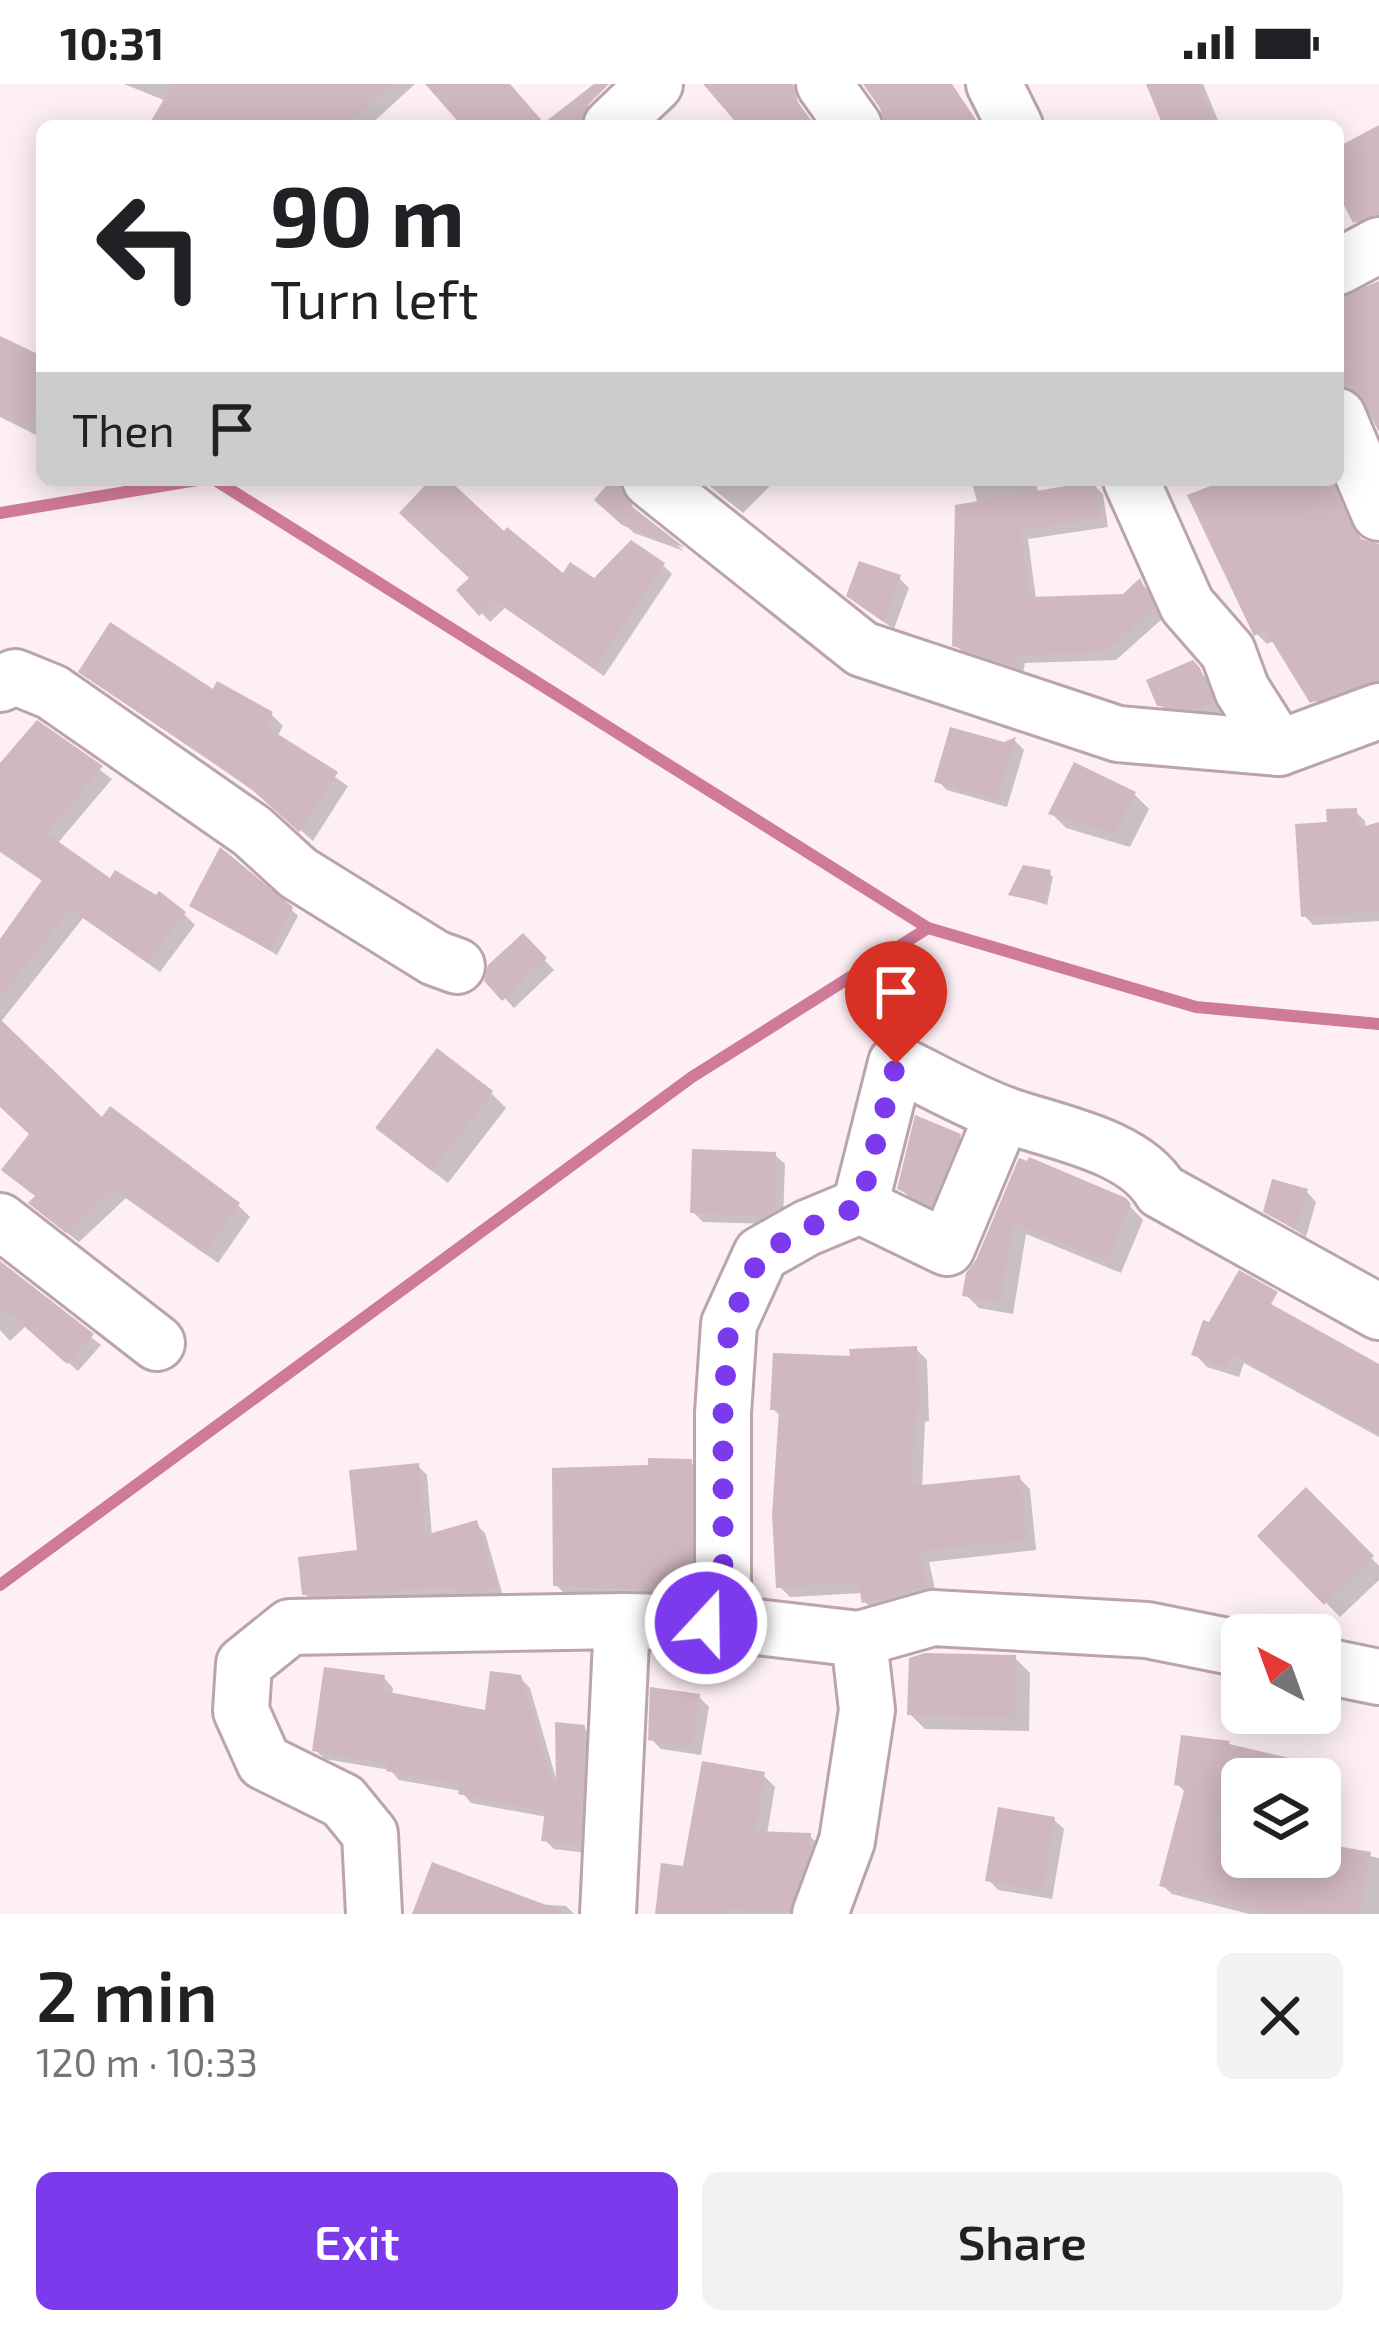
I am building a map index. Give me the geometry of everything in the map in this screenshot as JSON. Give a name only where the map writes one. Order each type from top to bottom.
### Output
[{"type":"street","points":[[616,120],[655,84]]},
{"type":"street","points":[[824,84],[850,120]]},
{"type":"street","points":[[994,84],[1012,120]]},
{"type":"street","points":[[1344,264],[1379,244]]},
{"type":"street","points":[[1344,430],[1379,514]]},
{"type":"street","points":[[657,486],[862,650],[1118,734],[1279,748],[1379,711]]},
{"type":"street","points":[[1139,486],[1187,605],[1228,652],[1242,690],[1279,748]]},
{"type":"street","points":[[0,684],[15,677],[52,692],[252,831],[298,873],[435,958],[457,966]]},
{"type":"street","points":[[860,1206],[896,1064],[1003,1114],[1072,1135],[1148,1170],[1161,1191],[1379,1312]]},
{"type":"street","points":[[723,1623],[723,1413],[729,1324],[761,1254],[860,1206],[947,1248],[1003,1114]]},
{"type":"street","points":[[0,1221],[157,1343]]},
{"type":"street","points":[[374,1914],[370,1834],[343,1801],[264,1762],[241,1711],[244,1664],[290,1628],[622,1621],[723,1623],[859,1639],[933,1618],[1148,1630],[1221,1645]]},
{"type":"street","points":[[608,1914],[622,1621]]},
{"type":"street","points":[[820,1914],[847,1841],[867,1710],[859,1639]]},
{"type":"street","points":[[1341,1669],[1379,1677]]},
{"type":"building","points":[[173,84],[392,84],[353,120],[152,120]]},
{"type":"building","points":[[425,84],[510,84],[541,120],[457,120]]},
{"type":"building","points":[[594,84],[609,84],[589,104],[582,120],[548,120]]},
{"type":"building","points":[[703,84],[793,84],[811,120],[734,120]]},
{"type":"building","points":[[863,84],[952,84],[976,120],[883,120]]},
{"type":"building","points":[[1146,84],[1199,84],[1212,115],[1200,120],[1161,120]]},
{"type":"building","points":[[1379,125],[1379,214],[1353,223],[1344,206],[1344,144]]},
{"type":"building","points":[[1379,281],[1379,432],[1358,392],[1344,384],[1344,296]]},
{"type":"building","points":[[0,336],[36,353],[36,407],[26,427],[0,415]]},
{"type":"building","points":[[424,486],[455,486],[504,531],[507,527],[563,573],[570,562],[594,578],[631,540],[665,563],[594,669],[495,601],[479,616],[456,590],[469,578],[399,513]]},
{"type":"building","points":[[606,486],[620,486],[630,505],[685,548],[622,525],[594,500]]},
{"type":"building","points":[[1066,486],[1096,486],[1100,518],[1020,530],[1029,597],[1123,594],[1140,578],[1154,609],[1106,652],[1017,655],[1016,665],[1011,665],[952,646],[955,505]]},
{"type":"building","points":[[1210,486],[1334,486],[1361,539],[1379,544],[1379,680],[1310,703],[1265,630],[1254,636],[1187,495]]},
{"type":"building","points":[[859,561],[901,575],[884,622],[846,596]]},
{"type":"building","points":[[110,622],[213,689],[217,681],[273,712],[265,726],[338,772],[299,832],[249,787],[78,672]]},
{"type":"building","points":[[1193,660],[1213,702],[1196,709],[1157,706],[1146,680]]},
{"type":"building","points":[[37,720],[103,766],[46,833],[110,878],[115,870],[156,895],[159,891],[186,912],[147,962],[70,909],[0,997],[0,939],[42,880],[0,851],[0,763]]},
{"type":"building","points":[[950,727],[1004,742],[1016,737],[997,800],[934,782]]},
{"type":"building","points":[[1074,762],[1136,792],[1115,833],[1048,814]]},
{"type":"building","points":[[1357,808],[1358,828],[1379,822],[1379,912],[1301,917],[1295,824],[1327,822],[1326,809]]},
{"type":"building","points":[[220,847],[293,907],[269,950],[189,906]]},
{"type":"building","points":[[1023,865],[1051,870],[1044,903],[1008,895]]},
{"type":"building","points":[[523,933],[547,958],[502,1001],[484,981],[488,965]]},
{"type":"building","points":[[0,1019],[102,1117],[110,1106],[240,1203],[205,1254],[113,1189],[66,1233],[28,1203],[35,1196],[1,1170],[29,1134],[0,1107]]},
{"type":"building","points":[[437,1048],[493,1091],[432,1171],[375,1128]]},
{"type":"building","points":[[915,1115],[961,1134],[931,1205],[897,1189]]},
{"type":"building","points":[[692,1149],[776,1152],[774,1210],[766,1215],[690,1213]]},
{"type":"building","points":[[1029,1157],[1131,1204],[1107,1261],[1014,1223],[1000,1302],[962,1296],[966,1273],[976,1260],[1019,1158],[1027,1161]]},
{"type":"building","points":[[1272,1179],[1308,1189],[1296,1230],[1263,1212]]},
{"type":"building","points":[[0,1261],[94,1334],[67,1364],[0,1305]]},
{"type":"building","points":[[1239,1270],[1278,1292],[1271,1304],[1379,1364],[1379,1434],[1231,1353],[1227,1367],[1191,1355],[1203,1320],[1209,1322]]},
{"type":"building","points":[[917,1346],[919,1411],[915,1412],[912,1486],[1020,1475],[1027,1540],[920,1551],[927,1587],[862,1603],[858,1582],[776,1588],[772,1515],[779,1410],[770,1410],[773,1353],[850,1356],[849,1349]]},
{"type":"building","points":[[648,1458],[692,1459],[692,1591],[553,1586],[552,1468],[648,1465]]},
{"type":"building","points":[[419,1463],[425,1535],[477,1520],[496,1587],[479,1592],[456,1592],[455,1587],[302,1595],[298,1557],[357,1550],[349,1470]]},
{"type":"building","points":[[1306,1487],[1374,1556],[1324,1605],[1257,1536]]},
{"type":"building","points":[[925,1653],[1016,1655],[1015,1718],[907,1715],[909,1658]]},
{"type":"building","points":[[324,1667],[385,1675],[383,1691],[485,1710],[490,1671],[521,1675],[552,1782],[556,1782],[555,1722],[585,1725],[580,1845],[541,1841],[545,1811],[458,1794],[460,1784],[386,1771],[388,1763],[312,1751]]},
{"type":"building","points":[[650,1687],[700,1694],[692,1747],[648,1740]]},
{"type":"building","points":[[1181,1735],[1230,1741],[1289,1758],[1221,1758],[1221,1878],[1341,1878],[1341,1847],[1371,1852],[1359,1914],[1271,1914],[1159,1886],[1185,1787],[1174,1785]]},
{"type":"building","points":[[702,1761],[765,1772],[755,1831],[811,1833],[789,1912],[727,1909],[726,1914],[655,1914],[661,1863],[683,1866]]},
{"type":"building","points":[[998,1807],[1055,1817],[1043,1891],[985,1881]]},
{"type":"building","points":[[432,1862],[562,1911],[561,1914],[412,1914]]},
{"type":"waterway","points":[[0,513],[161,486]]},
{"type":"waterway","points":[[225,486],[928,928],[1196,1007],[1379,1024]]},
{"type":"waterway","points":[[0,1585],[692,1077],[928,928]]},
{"type":"route","points":[[706,1623],[723,1623],[723,1413],[729,1324],[761,1254],[860,1206],[896,1064]]}]
